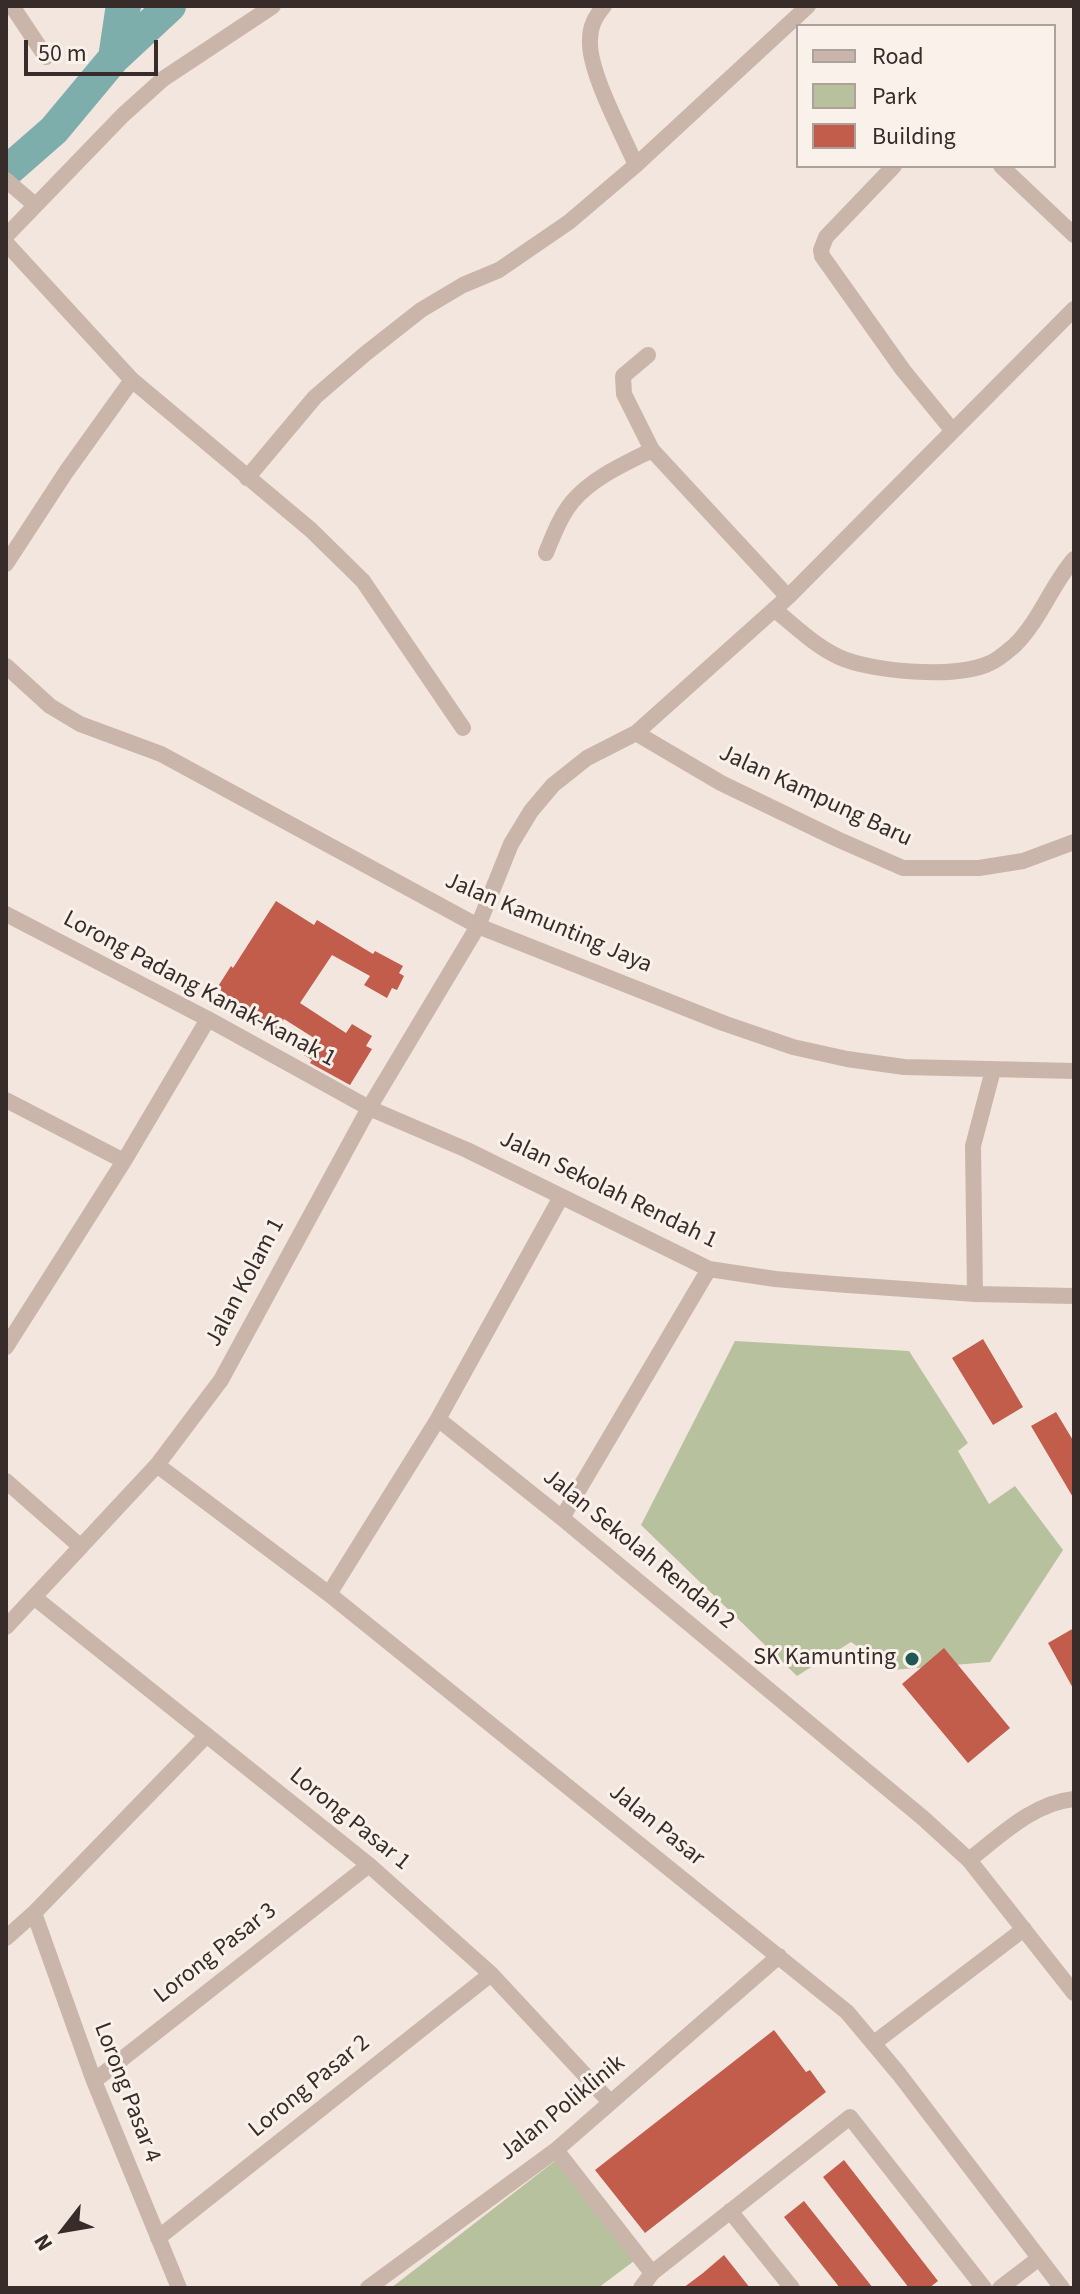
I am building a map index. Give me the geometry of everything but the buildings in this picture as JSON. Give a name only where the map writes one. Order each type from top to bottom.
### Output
[{"type":"street","points":[[12,6],[46,57]]},
{"type":"street","points":[[6,236],[123,115],[163,79],[273,6]]},
{"type":"street","points":[[604,6],[593,18],[589,43],[596,73],[636,165]]},
{"type":"street","points":[[247,478],[315,397],[365,354],[421,310],[463,285],[499,270],[569,222],[636,165],[808,6]]},
{"type":"street","points":[[892,168],[822,243],[822,256],[903,370],[952,430]]},
{"type":"street","points":[[1003,168],[1074,235]]},
{"type":"street","points":[[6,180],[35,205]]},
{"type":"street","points":[[6,243],[132,380],[311,530],[363,581],[463,728]]},
{"type":"street","name":"Jalan Kolam 1","points":[[6,1627],[157,1465],[221,1380],[369,1108],[478,926],[511,844],[531,811],[553,785],[587,758],[636,733],[775,610],[1074,309]]},
{"type":"street","points":[[648,355],[623,376],[624,394],[652,450],[788,597]]},
{"type":"street","points":[[6,564],[66,472],[132,380]]},
{"type":"street","points":[[546,553],[560,520],[573,501],[604,475],[652,450]]},
{"type":"street","points":[[775,610],[825,650],[841,658],[891,668],[969,670],[991,663],[1014,646],[1034,623],[1074,559]]},
{"type":"street","name":"Jalan Kamunting Jaya","points":[[6,666],[50,706],[80,724],[161,754],[478,926],[723,1023],[793,1047],[904,1067],[1074,1071]]},
{"type":"street","name":"Jalan Kampung Baru","points":[[636,733],[721,783],[903,868],[979,868],[1023,861],[1074,842]]},
{"type":"street","name":"Lorong Padang Kanak-Kanak 1","points":[[6,914],[208,1019],[369,1108]]},
{"type":"street","points":[[6,1347],[124,1161],[208,1019]]},
{"type":"street","points":[[975,1294],[973,1146],[993,1070]]},
{"type":"street","points":[[6,1100],[124,1161]]},
{"type":"street","name":"Jalan Sekolah Rendah 1","points":[[369,1108],[467,1150],[709,1269],[775,1279],[975,1294],[1074,1296]]},
{"type":"street","points":[[329,1594],[438,1419],[561,1197]]},
{"type":"street","points":[[562,1518],[709,1269]]},
{"type":"street","name":"Jalan Sekolah Rendah 2","points":[[438,1419],[923,1818],[969,1860],[1074,1993]]},
{"type":"street","name":"Jalan Pasar","points":[[157,1465],[329,1594],[847,2012],[1062,2288]]},
{"type":"street","points":[[6,1481],[81,1547]]},
{"type":"street","name":"Lorong Pasar 1","points":[[35,1598],[369,1865],[491,1974],[610,2102]]},
{"type":"street","points":[[6,1938],[206,1736]]},
{"type":"street","points":[[969,1860],[1032,1812],[1051,1803],[1074,1799]]},
{"type":"street","name":"Lorong Pasar 3","points":[[94,2081],[369,1865]]},
{"type":"street","name":"Lorong Pasar 4","points":[[34,1913],[94,2081],[179,2288]]},
{"type":"street","points":[[874,2043],[1024,1929]]},
{"type":"street","name":"Jalan Poliklinik","points":[[368,2288],[556,2150],[779,1956]]},
{"type":"street","name":"Lorong Pasar 2","points":[[158,2238],[491,1974]]},
{"type":"street","points":[[641,2288],[652,2273],[850,2117],[984,2288]]},
{"type":"street","points":[[556,2150],[652,2273]]},
{"type":"street","points":[[730,2211],[792,2288]]},
{"type":"street","points":[[1000,2288],[1038,2259]]},
{"type":"green space","points":[[735,1341],[909,1351],[968,1443],[958,1451],[989,1504],[1015,1486],[1063,1550],[990,1662],[892,1670],[851,1642],[797,1676],[641,1525]]},
{"type":"green space","points":[[555,2161],[634,2261],[598,2288],[391,2288]]},
{"type":"waterway","points":[[114,58],[121,11],[125,6]]},
{"type":"waterway","points":[[6,172],[54,130],[114,58],[170,6]]},
{"type":"place","name":"SK Kamunting","points":[[912,1659]]}]
